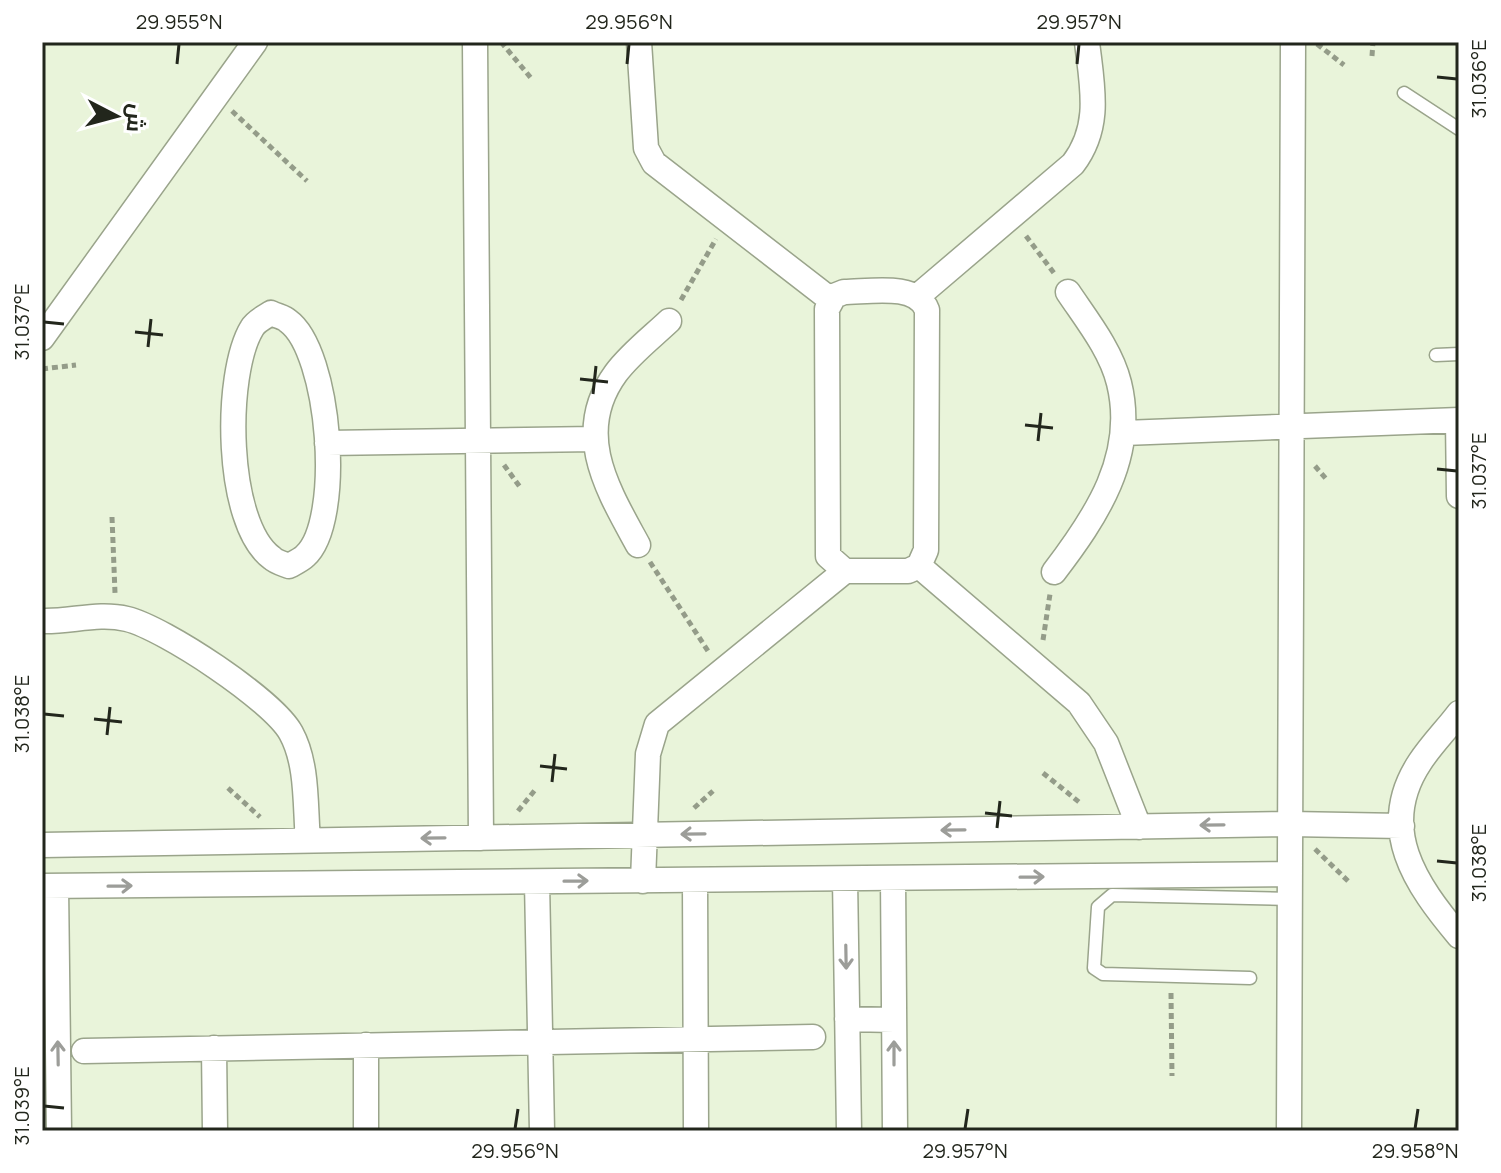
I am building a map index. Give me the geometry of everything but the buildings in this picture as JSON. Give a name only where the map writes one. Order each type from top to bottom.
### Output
[{"type":"street","points":[[42,338],[255,42]]},
{"type":"street","points":[[475,42],[481,838]]},
{"type":"street","points":[[639,42],[646,148],[661,169],[831,300]]},
{"type":"street","points":[[918,296],[1073,164],[1086,147],[1093,128],[1094,107],[1087,42]]},
{"type":"street","points":[[1289,1131],[1293,42]]},
{"type":"street","points":[[844,292],[910,292],[918,296],[927,310],[926,550],[919,566],[908,571],[845,571],[831,563],[826,549],[827,309],[831,300],[844,292]]},
{"type":"street","points":[[1054,572],[1084,532],[1112,483],[1124,433],[1119,382],[1097,335],[1068,292]]},
{"type":"street","points":[[271,313],[290,321],[307,348],[321,388],[327,443],[327,485],[320,526],[307,555],[289,566],[270,558],[253,532],[240,491],[232,443],[233,395],[240,353],[254,324],[271,313]]},
{"type":"street","points":[[638,545],[600,474],[595,439],[600,405],[616,373],[669,321]]},
{"type":"street","points":[[1124,433],[1458,420],[1459,496]]},
{"type":"street","points":[[327,443],[595,439]]},
{"type":"street","points":[[919,566],[1079,703],[1094,722],[1139,827]]},
{"type":"street","points":[[643,881],[648,754],[657,724],[720,669],[845,571]]},
{"type":"street","points":[[42,621],[89,616],[116,618],[161,631],[274,710],[291,732],[301,758],[308,841]]},
{"type":"street","points":[[1459,713],[1419,763],[1406,793],[1402,826],[1406,857],[1418,885],[1459,936]]},
{"type":"street","points":[[42,845],[1290,824],[1402,826]]},
{"type":"street","points":[[168,885],[170,843]]},
{"type":"street","points":[[59,1131],[49,886],[1290,874]]},
{"type":"street","points":[[893,878],[895,1131]]},
{"type":"street","points":[[845,879],[849,1131]]},
{"type":"street","points":[[695,880],[696,1131]]},
{"type":"street","points":[[537,882],[542,1131]]},
{"type":"street","points":[[847,1019],[894,1020]]},
{"type":"street","points":[[84,1051],[813,1037]]},
{"type":"street","points":[[366,1045],[366,1131]]},
{"type":"street","points":[[214,1048],[215,1131]]},
{"type":"lane","points":[[1404,93],[1459,129]]},
{"type":"lane","points":[[1436,355],[1459,354]]},
{"type":"lane","points":[[1250,978],[1112,977],[1094,968],[1096,913],[1106,898],[1112,895],[1290,899]]},
{"type":"path","points":[[501,42],[531,78]]},
{"type":"path","points":[[1315,42],[1344,65]]},
{"type":"path","points":[[1372,56],[1373,42]]},
{"type":"path","points":[[216,96],[307,181]]},
{"type":"path","points":[[1011,216],[1068,292]]},
{"type":"path","points":[[669,321],[726,221]]},
{"type":"path","points":[[42,369],[76,365]]},
{"type":"path","points":[[112,517],[116,618]]},
{"type":"path","points":[[638,545],[720,669]]},
{"type":"path","points":[[1039,668],[1054,572]]},
{"type":"path","points":[[1290,824],[1349,882]]},
{"type":"path","points":[[1170,977],[1172,1076]]}]
